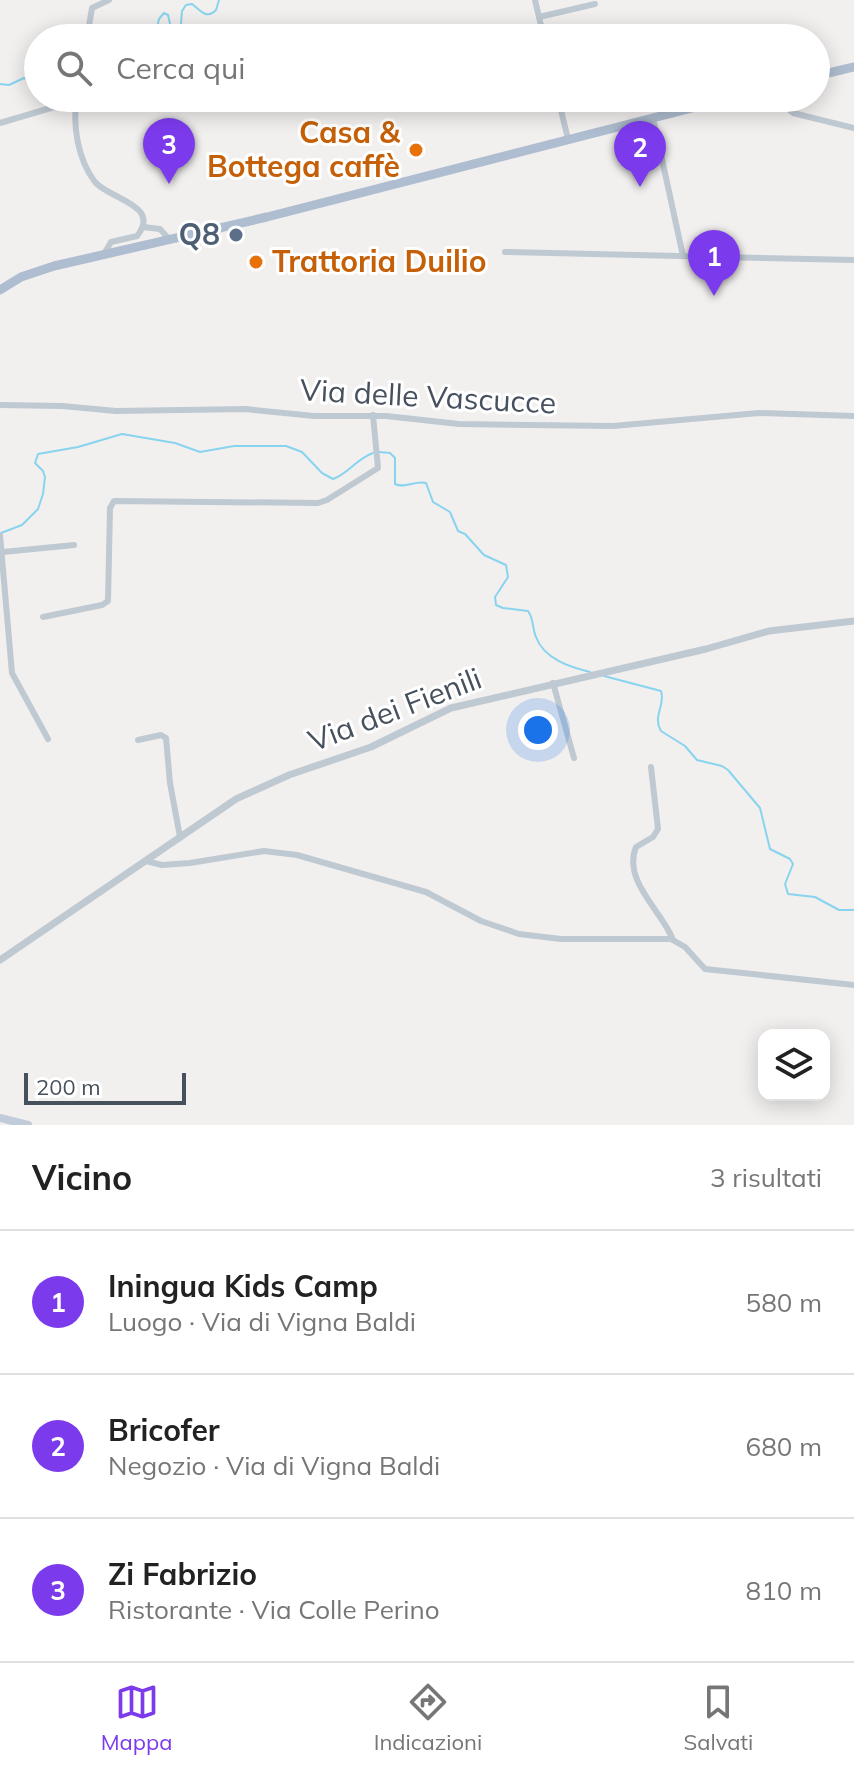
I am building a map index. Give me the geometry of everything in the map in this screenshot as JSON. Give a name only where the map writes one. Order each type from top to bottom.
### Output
[{"type":"main road","points":[[830,73],[854,67]]},
{"type":"main road","points":[[0,290],[39,270],[267,217],[676,112]]},
{"type":"main road","points":[[0,1118],[28,1125]]},
{"type":"street","points":[[87,0],[92,8],[89,24]]},
{"type":"street","points":[[92,8],[109,0]]},
{"type":"street","points":[[535,0],[541,24]]},
{"type":"street","points":[[539,17],[595,4]]},
{"type":"street","points":[[0,123],[37,112]]},
{"type":"street","points":[[76,112],[78,140],[91,177],[106,192],[136,206],[142,216],[143,227],[134,238],[111,242],[104,254]]},
{"type":"street","points":[[561,112],[568,139]]},
{"type":"street","points":[[792,112],[854,128]]},
{"type":"street","points":[[653,118],[683,256]]},
{"type":"street","points":[[143,227],[160,229],[169,239]]},
{"type":"street","points":[[505,252],[854,260]]},
{"type":"street","name":"Via delle Vascucce","points":[[0,405],[120,411],[245,409],[314,416],[373,415],[459,424],[613,426],[759,413],[854,416]]},
{"type":"street","points":[[43,617],[108,602],[110,507],[114,501],[316,503],[327,500],[379,467],[373,415]]},
{"type":"street","points":[[0,536],[12,673],[48,739]]},
{"type":"street","points":[[3,552],[74,545]]},
{"type":"street","name":"Via dei Fienili","points":[[0,960],[246,794],[289,775],[371,747],[451,708],[706,649],[765,632],[854,621]]},
{"type":"street","points":[[553,683],[574,758]]},
{"type":"street","points":[[138,740],[161,735],[166,738],[180,837]]},
{"type":"street","points":[[651,767],[658,829],[653,837],[636,847],[633,861],[644,895],[673,940]]},
{"type":"street","points":[[146,861],[167,865],[261,852],[286,853],[423,891],[481,921],[523,934],[561,939],[673,940],[688,949],[705,969],[854,985]]},
{"type":"waterway","points":[[181,24],[186,5],[192,4],[209,14],[216,10],[219,0]]},
{"type":"waterway","points":[[158,24],[164,13],[168,15],[170,24]]},
{"type":"waterway","points":[[0,84],[9,85],[24,78]]},
{"type":"waterway","points":[[1,533],[22,525],[38,509],[45,477],[35,463],[38,454],[78,447],[122,434],[175,443],[200,452],[234,446],[286,446],[302,452],[322,473],[333,479],[373,453]]},
{"type":"waterway","points":[[379,452],[390,453],[395,458],[395,484],[426,483],[433,502],[450,512],[458,531],[465,534],[484,555],[506,565],[508,577],[495,597],[496,605],[528,611],[536,637],[545,651],[566,665],[590,672]]},
{"type":"waterway","points":[[604,676],[661,691],[658,720],[661,731],[685,746],[697,760],[728,770],[760,808],[770,849],[790,859],[793,864],[785,884],[788,894],[815,897],[839,910],[854,910]]},
{"type":"place","name":"Casa & Bottega caffè","points":[[416,150]]},
{"type":"place","name":"Zi Fabrizio","points":[[169,184]]},
{"type":"place","name":"Bricofer","points":[[640,187]]},
{"type":"place","name":"Q8","points":[[236,235]]},
{"type":"place","name":"Trattoria Duilio","points":[[256,262]]},
{"type":"place","name":"Iningua Kids Camp","points":[[714,296]]}]
